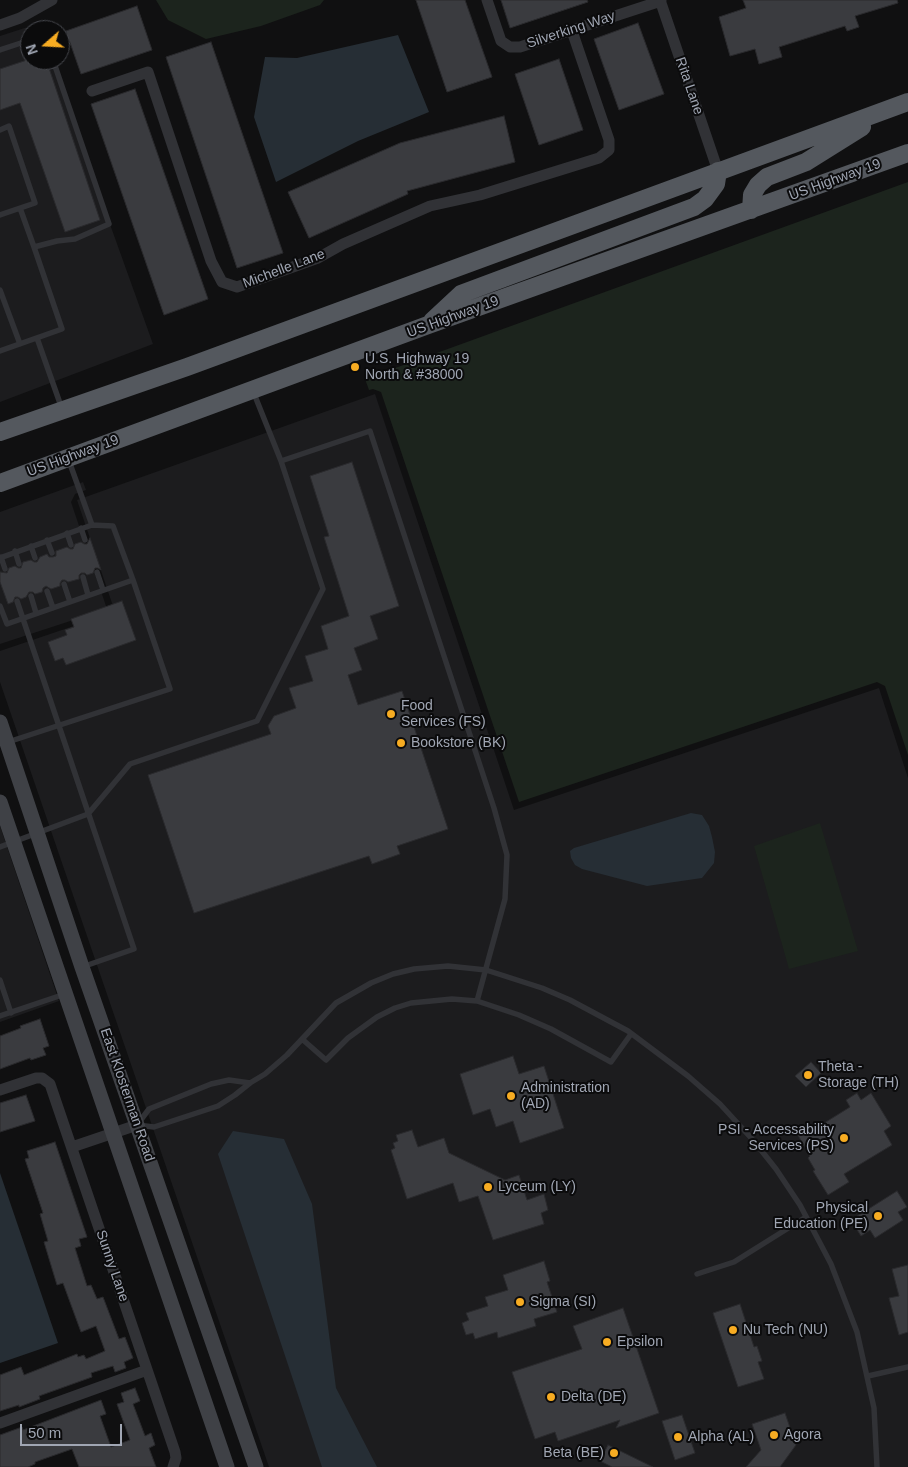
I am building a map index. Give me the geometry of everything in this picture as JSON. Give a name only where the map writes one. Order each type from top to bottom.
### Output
[{"type":"highway","points":[[0,432],[196,363],[908,102]]},
{"type":"highway","points":[[751,210],[752,195],[758,185],[767,178],[806,162],[890,109]]},
{"type":"highway","name":"US Highway 19","points":[[0,483],[428,325],[908,153]]},
{"type":"highway","points":[[428,325],[461,294],[694,207],[706,199],[716,184],[718,171]]},
{"type":"main road","name":"East Klosterman Road","points":[[0,722],[82,967],[256,1467]]},
{"type":"main road","name":"East Klosterman Road","points":[[0,802],[7,844],[65,994],[227,1467]]},
{"type":"street","points":[[0,25],[20,18],[52,0]]},
{"type":"street","name":"Silverking Way","points":[[487,0],[501,41],[510,47],[520,47],[661,1]]},
{"type":"street","name":"Rita Lane","points":[[661,1],[718,171]]},
{"type":"street","name":"Michelle Lane","points":[[92,91],[148,72],[211,261],[222,282],[236,287],[318,258],[343,244],[430,206],[480,195],[599,158],[608,150],[609,140],[572,31]]},
{"type":"street","name":"Sunny Lane","points":[[0,1090],[32,1078],[42,1078],[50,1084],[175,1452],[176,1458],[173,1467]]},
{"type":"street","points":[[72,1147],[137,1125]]},
{"type":"street","points":[[0,1423],[147,1370]]},
{"type":"lane","points":[[0,50],[20,43]]},
{"type":"lane","points":[[34,247],[75,239],[110,224],[56,70]]},
{"type":"lane","points":[[0,130],[9,126],[35,203],[0,214]]},
{"type":"lane","points":[[0,351],[62,329],[20,208]]},
{"type":"lane","points":[[0,290],[20,344]]},
{"type":"lane","points":[[38,338],[63,409]]},
{"type":"lane","points":[[7,844],[88,814],[130,764],[257,721],[323,589],[281,461],[253,391]]},
{"type":"lane","points":[[281,461],[370,430],[494,808],[507,855],[505,899],[477,1001]]},
{"type":"lane","points":[[68,458],[92,525]]},
{"type":"lane","points":[[5,569],[0,557],[15,551],[92,525],[113,526],[170,689],[7,743]]},
{"type":"lane","points":[[81,528],[86,540]]},
{"type":"lane","points":[[67,533],[71,546]]},
{"type":"lane","points":[[47,540],[52,553]]},
{"type":"lane","points":[[31,546],[35,558]]},
{"type":"lane","points":[[15,551],[19,564]]},
{"type":"lane","points":[[97,572],[103,590]]},
{"type":"lane","points":[[82,577],[88,595]]},
{"type":"lane","points":[[0,606],[6,624],[133,580]]},
{"type":"lane","points":[[64,584],[70,602]]},
{"type":"lane","points":[[47,590],[53,608]]},
{"type":"lane","points":[[31,596],[36,614]]},
{"type":"lane","points":[[17,601],[134,949],[82,967]]},
{"type":"lane","points":[[250,1083],[229,1080],[211,1084],[148,1109],[137,1125],[154,1127],[218,1106],[265,1074],[336,1003],[371,982],[393,974],[432,966],[468,967],[486,970],[534,986],[570,1000],[631,1034],[688,1076],[720,1104],[753,1140],[776,1169],[806,1217],[831,1264],[857,1332],[868,1376],[875,1417],[877,1467]]},
{"type":"lane","points":[[0,980],[11,1013]]},
{"type":"lane","points":[[0,1016],[65,994]]},
{"type":"lane","points":[[302,1039],[326,1060],[362,1027],[395,1008],[411,1003],[452,998],[477,1001],[519,1015],[552,1029],[612,1062],[631,1034]]},
{"type":"lane","points":[[697,1274],[734,1262],[806,1217]]},
{"type":"lane","points":[[868,1376],[908,1367]]},
{"type":"shaded area","points":[[156,0],[324,0],[320,5],[261,26],[206,39],[168,20]]},
{"type":"shaded area","points":[[20,30],[20,70],[55,70],[153,344],[0,402],[0,36]]},
{"type":"shaded area","points":[[398,35],[429,112],[358,141],[276,182],[254,117],[265,57],[297,58]]},
{"type":"shaded area","points":[[908,182],[908,755],[885,686],[877,682],[519,802],[381,392],[373,389],[369,390],[365,379]]},
{"type":"shaded area","points":[[375,394],[514,810],[879,688],[908,778],[908,1467],[269,1467],[0,682],[0,651],[115,612],[77,500]]},
{"type":"shaded area","points":[[83,482],[86,490],[75,494],[71,502],[107,609],[0,644],[0,512]]},
{"type":"shaded area","points":[[691,813],[702,815],[709,826],[715,852],[714,863],[702,878],[647,886],[582,869],[575,865],[571,858],[570,851],[574,848]]},
{"type":"shaded area","points":[[820,823],[858,951],[789,969],[754,846]]},
{"type":"shaded area","points":[[0,826],[59,1001],[0,1022]]},
{"type":"shaded area","points":[[233,1131],[284,1139],[312,1204],[336,1388],[377,1467],[322,1467],[218,1154]]},
{"type":"shaded area","points":[[0,1173],[58,1343],[0,1363]]},
{"type":"building","points":[[416,0],[465,0],[492,77],[447,92]]},
{"type":"building","points":[[501,0],[587,0],[588,2],[510,28]]},
{"type":"building","points":[[743,0],[897,0],[898,3],[855,16],[859,27],[847,31],[845,26],[779,47],[782,57],[759,64],[755,49],[730,56],[719,17],[746,8]]},
{"type":"building","points":[[137,6],[152,50],[81,74],[70,42],[70,30]]},
{"type":"building","points":[[638,23],[664,94],[619,110],[594,39]]},
{"type":"building","points":[[211,42],[283,253],[237,268],[166,57]]},
{"type":"building","points":[[559,59],[583,130],[539,145],[515,74]]},
{"type":"building","points":[[20,62],[20,70],[50,70],[100,220],[65,232],[20,103],[0,110],[0,69]]},
{"type":"building","points":[[135,89],[208,299],[164,315],[91,104]]},
{"type":"building","points":[[504,116],[515,162],[407,191],[408,194],[309,238],[288,192],[400,143]]},
{"type":"building","points":[[352,462],[399,606],[370,616],[378,639],[354,648],[362,670],[348,675],[358,705],[402,691],[448,829],[397,846],[400,854],[372,864],[369,856],[194,913],[148,775],[271,734],[268,726],[274,716],[296,708],[289,688],[313,681],[305,656],[328,649],[321,626],[349,616],[324,537],[329,536],[310,476]]},
{"type":"building","points":[[90,538],[101,570],[95,568],[93,573],[87,575],[81,573],[79,579],[68,582],[62,580],[60,586],[51,589],[46,586],[42,592],[35,594],[29,592],[26,597],[21,599],[15,597],[13,602],[8,604],[0,582],[0,572],[7,573],[9,568],[15,566],[21,568],[23,562],[31,560],[37,562],[40,557],[47,554],[49,557],[56,556],[56,551],[67,547],[73,549],[75,544],[81,542],[87,544]]},
{"type":"building","points":[[122,601],[136,640],[66,665],[63,658],[55,661],[48,642],[67,635],[65,630],[74,627],[71,619]]},
{"type":"building","points":[[40,1019],[49,1046],[43,1048],[46,1055],[31,1060],[30,1058],[0,1069],[0,1036]]},
{"type":"building","name":"Administration (AD)","points":[[513,1056],[519,1074],[544,1066],[564,1128],[520,1143],[513,1121],[496,1127],[490,1109],[473,1115],[460,1074]]},
{"type":"building","name":"Theta - Storage (TH)","points":[[811,1062],[821,1073],[806,1087],[795,1076]]},
{"type":"building","name":"PSI - Accessability Services (PS)","points":[[857,1093],[861,1100],[871,1093],[891,1126],[884,1131],[892,1145],[844,1174],[849,1182],[828,1195],[813,1171],[815,1170],[808,1158],[810,1156],[795,1130],[809,1122],[813,1130],[850,1107],[846,1100]]},
{"type":"building","points":[[26,1095],[35,1121],[0,1132],[0,1103]]},
{"type":"building","name":"Lyceum (LY)","points":[[412,1130],[418,1147],[444,1138],[449,1153],[505,1180],[519,1175],[527,1200],[544,1194],[548,1210],[541,1213],[544,1224],[493,1240],[478,1196],[459,1202],[453,1183],[407,1199],[391,1150],[395,1148],[393,1143],[398,1141],[396,1135]]},
{"type":"building","points":[[55,1142],[87,1237],[79,1239],[81,1246],[75,1248],[87,1286],[91,1285],[97,1299],[103,1297],[119,1339],[125,1337],[133,1358],[124,1362],[126,1368],[115,1372],[113,1366],[91,1373],[92,1377],[39,1396],[40,1399],[19,1407],[19,1405],[0,1411],[0,1375],[21,1367],[24,1375],[77,1354],[78,1357],[84,1355],[86,1359],[105,1351],[96,1326],[81,1332],[63,1283],[57,1285],[44,1242],[48,1241],[40,1214],[43,1213],[25,1159],[29,1158],[27,1151]]},
{"type":"building","name":"Physical Education (PE)","points":[[897,1191],[907,1207],[898,1212],[903,1220],[875,1238],[870,1230],[861,1236],[851,1220]]},
{"type":"building","name":"Sigma (SI)","points":[[544,1261],[550,1281],[547,1282],[557,1312],[534,1319],[536,1326],[498,1338],[497,1332],[475,1339],[473,1333],[466,1335],[462,1323],[469,1320],[466,1313],[488,1306],[485,1297],[508,1290],[503,1275]]},
{"type":"building","points":[[908,1265],[908,1332],[899,1335],[889,1298],[899,1296],[892,1269]]},
{"type":"building","name":"Nu Tech (NU)","points":[[740,1304],[754,1347],[757,1346],[762,1361],[758,1362],[764,1379],[738,1387],[713,1313]]},
{"type":"building","points":[[623,1308],[659,1413],[616,1428],[620,1420],[558,1441],[555,1432],[535,1439],[512,1372],[582,1349],[573,1326]]},
{"type":"building","points":[[135,1388],[140,1401],[133,1404],[145,1436],[151,1433],[155,1445],[149,1448],[156,1467],[79,1467],[72,1449],[35,1462],[35,1464],[28,1467],[0,1467],[0,1435],[22,1427],[23,1430],[101,1400],[106,1414],[100,1416],[111,1447],[130,1440],[117,1404],[124,1402],[121,1393]]},
{"type":"building","name":"Agora","points":[[785,1413],[796,1445],[780,1467],[746,1467],[761,1450],[752,1424]]},
{"type":"building","name":"Alpha (AL)","points":[[682,1415],[695,1453],[675,1460],[662,1421]]},
{"type":"building","name":"Beta (BE)","points":[[608,1445],[653,1467],[612,1467],[600,1461]]},
{"type":"place","name":"U.S. Highway 19 North & #38000","points":[[355,367]]},
{"type":"place","name":"Food Services (FS)","points":[[391,714]]},
{"type":"place","name":"Bookstore (BK)","points":[[401,743]]},
{"type":"place","name":"Theta - Storage (TH)","points":[[808,1075]]},
{"type":"place","name":"Administration (AD)","points":[[511,1096]]},
{"type":"place","name":"PSI - Accessability Services (PS)","points":[[844,1138]]},
{"type":"place","name":"Lyceum (LY)","points":[[488,1187]]},
{"type":"place","name":"Physical Education (PE)","points":[[878,1216]]},
{"type":"place","name":"Sigma (SI)","points":[[520,1302]]},
{"type":"place","name":"Nu Tech (NU)","points":[[733,1330]]},
{"type":"place","name":"Epsilon","points":[[607,1342]]},
{"type":"place","name":"Delta (DE)","points":[[551,1397]]},
{"type":"place","name":"Agora","points":[[774,1435]]},
{"type":"place","name":"Alpha (AL)","points":[[678,1437]]},
{"type":"place","name":"Beta (BE)","points":[[614,1453]]}]
